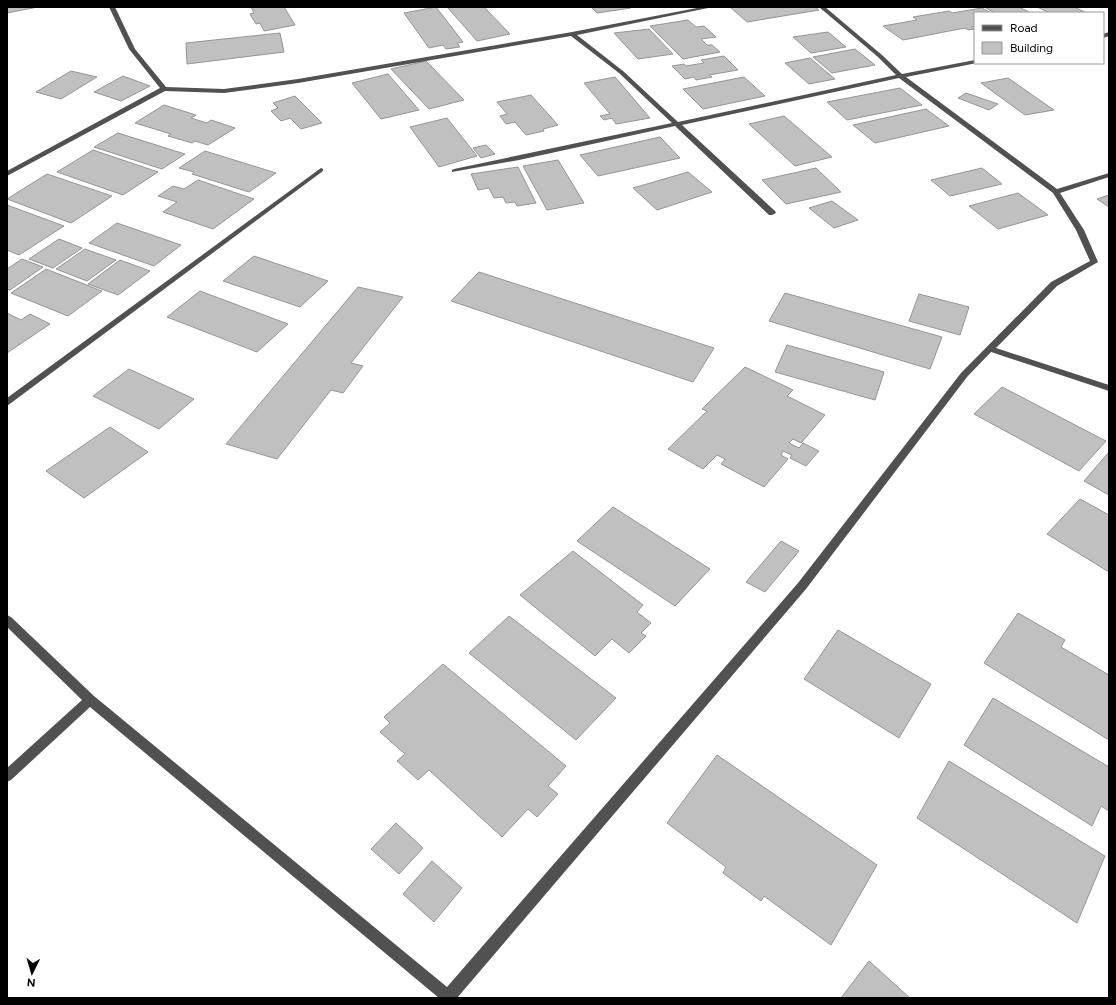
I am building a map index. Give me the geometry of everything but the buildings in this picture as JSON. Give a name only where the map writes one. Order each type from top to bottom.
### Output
[{"type":"street","points":[[112,7],[132,49],[164,89]]},
{"type":"street","points":[[7,174],[164,89],[224,91],[298,81],[572,34],[710,7]]},
{"type":"street","points":[[7,620],[90,700],[448,997],[802,586],[964,375],[1054,284],[1094,262],[1080,230],[1056,192],[900,76],[880,56],[822,7]]},
{"type":"street","points":[[572,34],[621,72],[772,213]]},
{"type":"street","points":[[454,171],[564,150],[900,76],[974,62]]},
{"type":"street","points":[[7,403],[321,170]]},
{"type":"street","points":[[1056,192],[1109,175]]},
{"type":"street","points":[[990,349],[1083,381],[1109,388]]},
{"type":"street","points":[[7,776],[90,700]]}]
